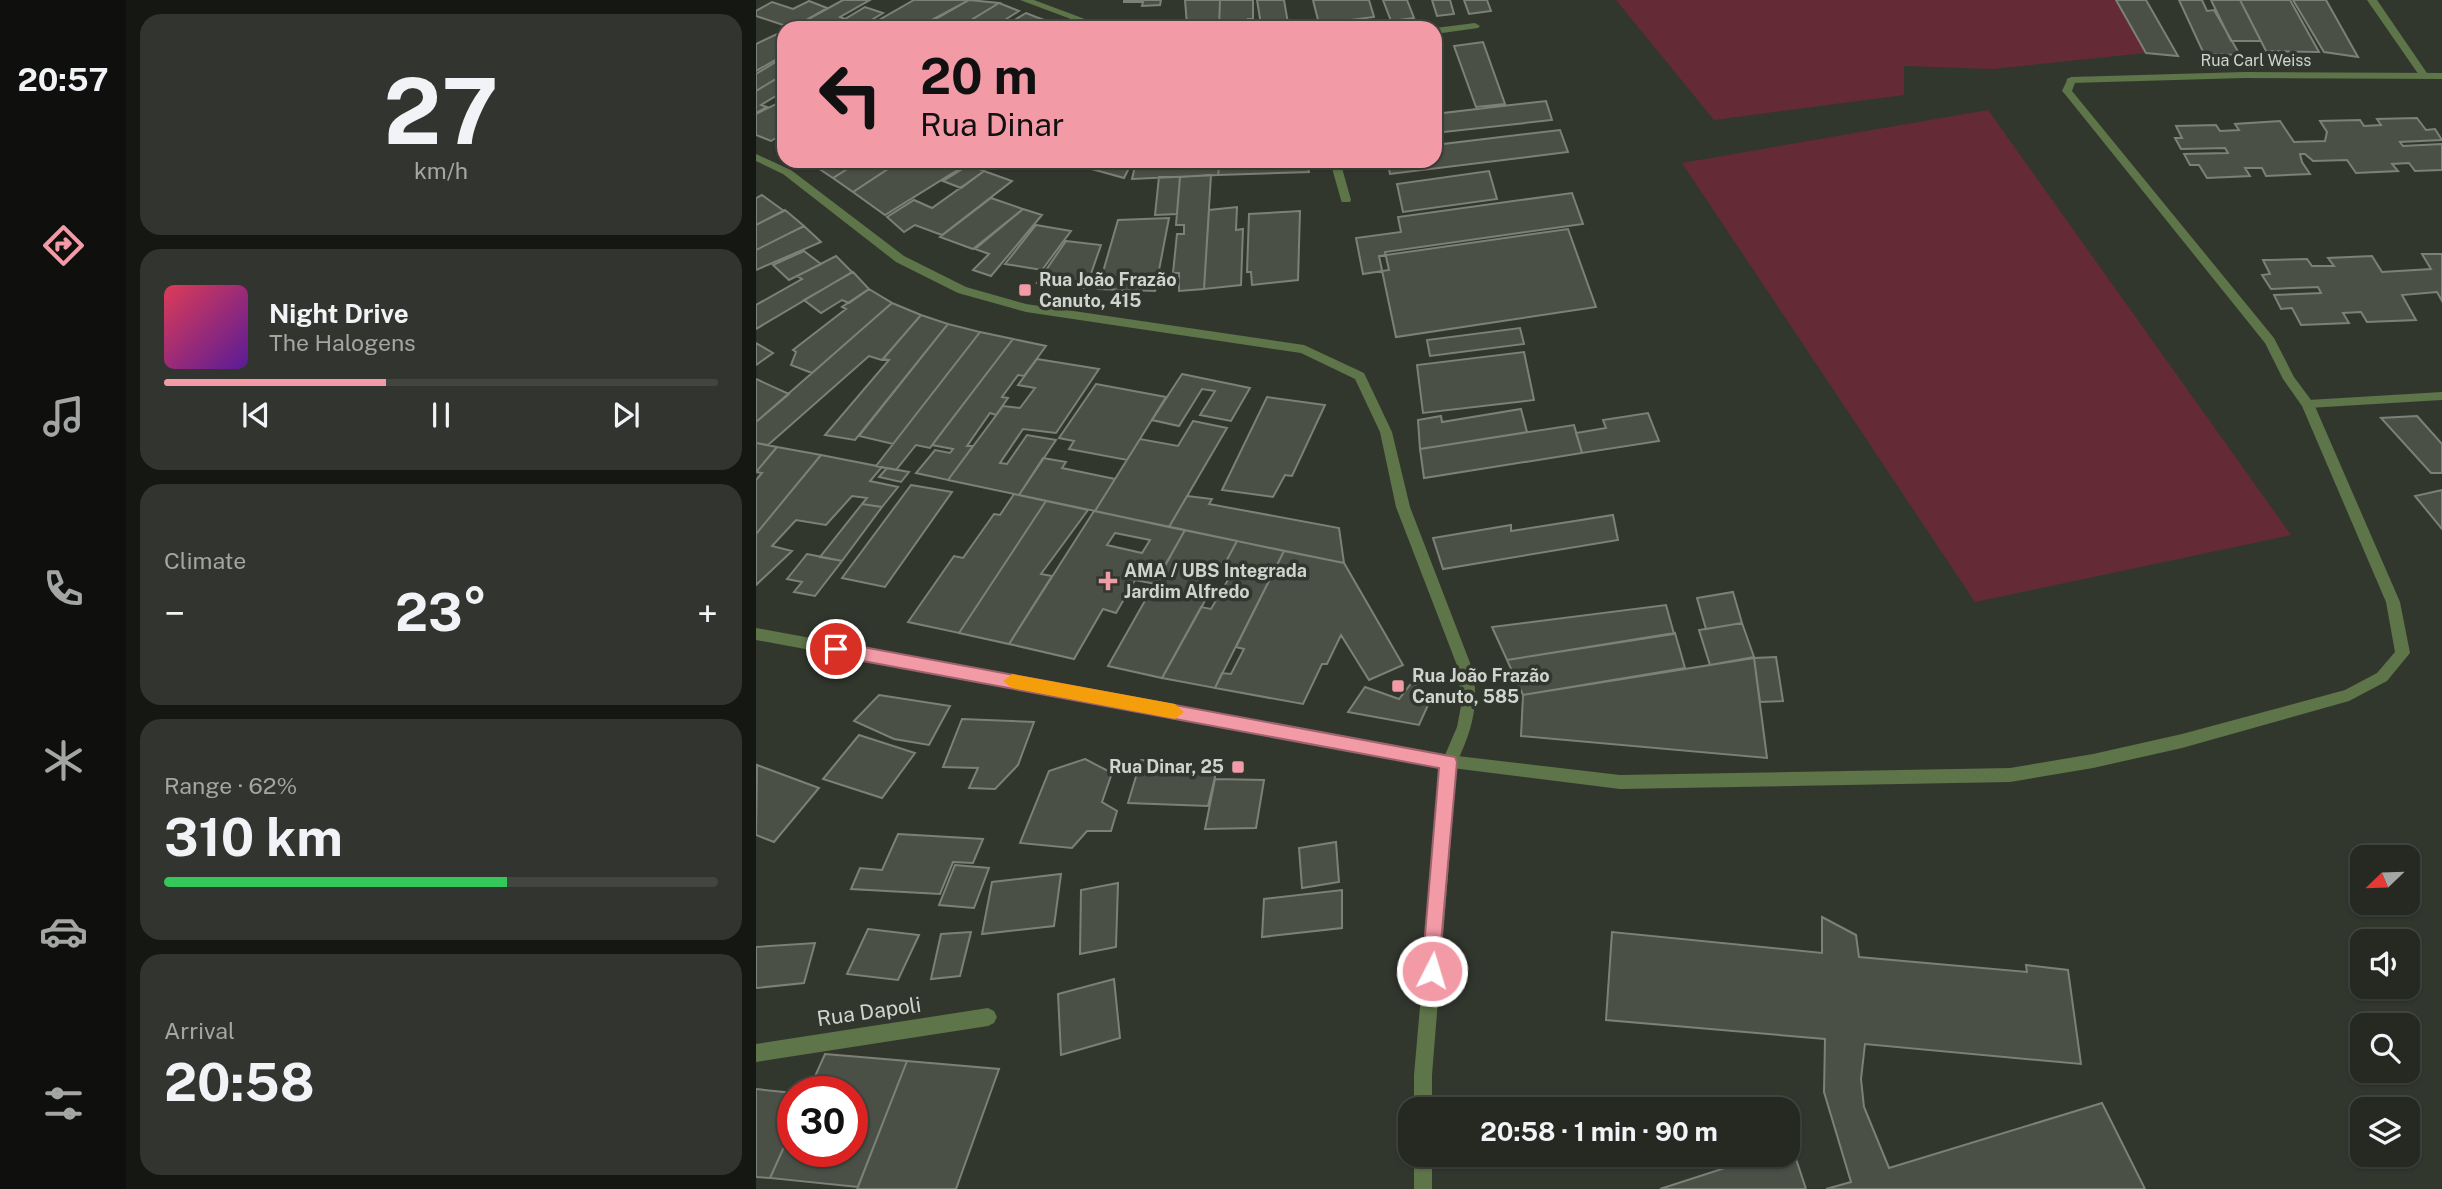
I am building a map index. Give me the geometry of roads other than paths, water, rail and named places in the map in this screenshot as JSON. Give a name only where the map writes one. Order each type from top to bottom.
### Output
[{"type":"street","points":[[1025,0],[1084,21]]},
{"type":"street","points":[[2372,0],[2424,76]]},
{"type":"street","points":[[1442,30],[1475,26]]},
{"type":"street","name":"Rua Carl Weiss","points":[[2308,404],[2289,379],[2270,341],[2067,91],[2071,80],[2245,75],[2442,76]]},
{"type":"street","points":[[756,157],[777,167]]},
{"type":"street","points":[[779,168],[901,258],[962,290],[1026,308],[1304,349],[1360,376],[1386,432],[1403,508],[1465,668],[1471,692],[1466,726],[1449,762],[1423,1097]]},
{"type":"street","points":[[1337,168],[1346,200]]},
{"type":"street","points":[[756,634],[1449,762],[1620,782],[2010,775],[2093,761],[2182,741],[2349,695],[2382,677],[2403,653],[2393,602],[2308,404],[2442,396]]},
{"type":"street","name":"Rua Dapoli","points":[[756,1053],[988,1017]]},
{"type":"street","points":[[1423,1167],[1423,1189]]},
{"type":"place","name":"Rua João Frazão Canuto, 415","points":[[1025,290]]},
{"type":"place","name":"AMA / UBS Integrada Jardim Alfredo","points":[[1108,581]]},
{"type":"place","name":"Rua João Frazão Canuto, 585","points":[[1398,686]]},
{"type":"place","name":"Rua Dinar, 25","points":[[1238,767]]}]
